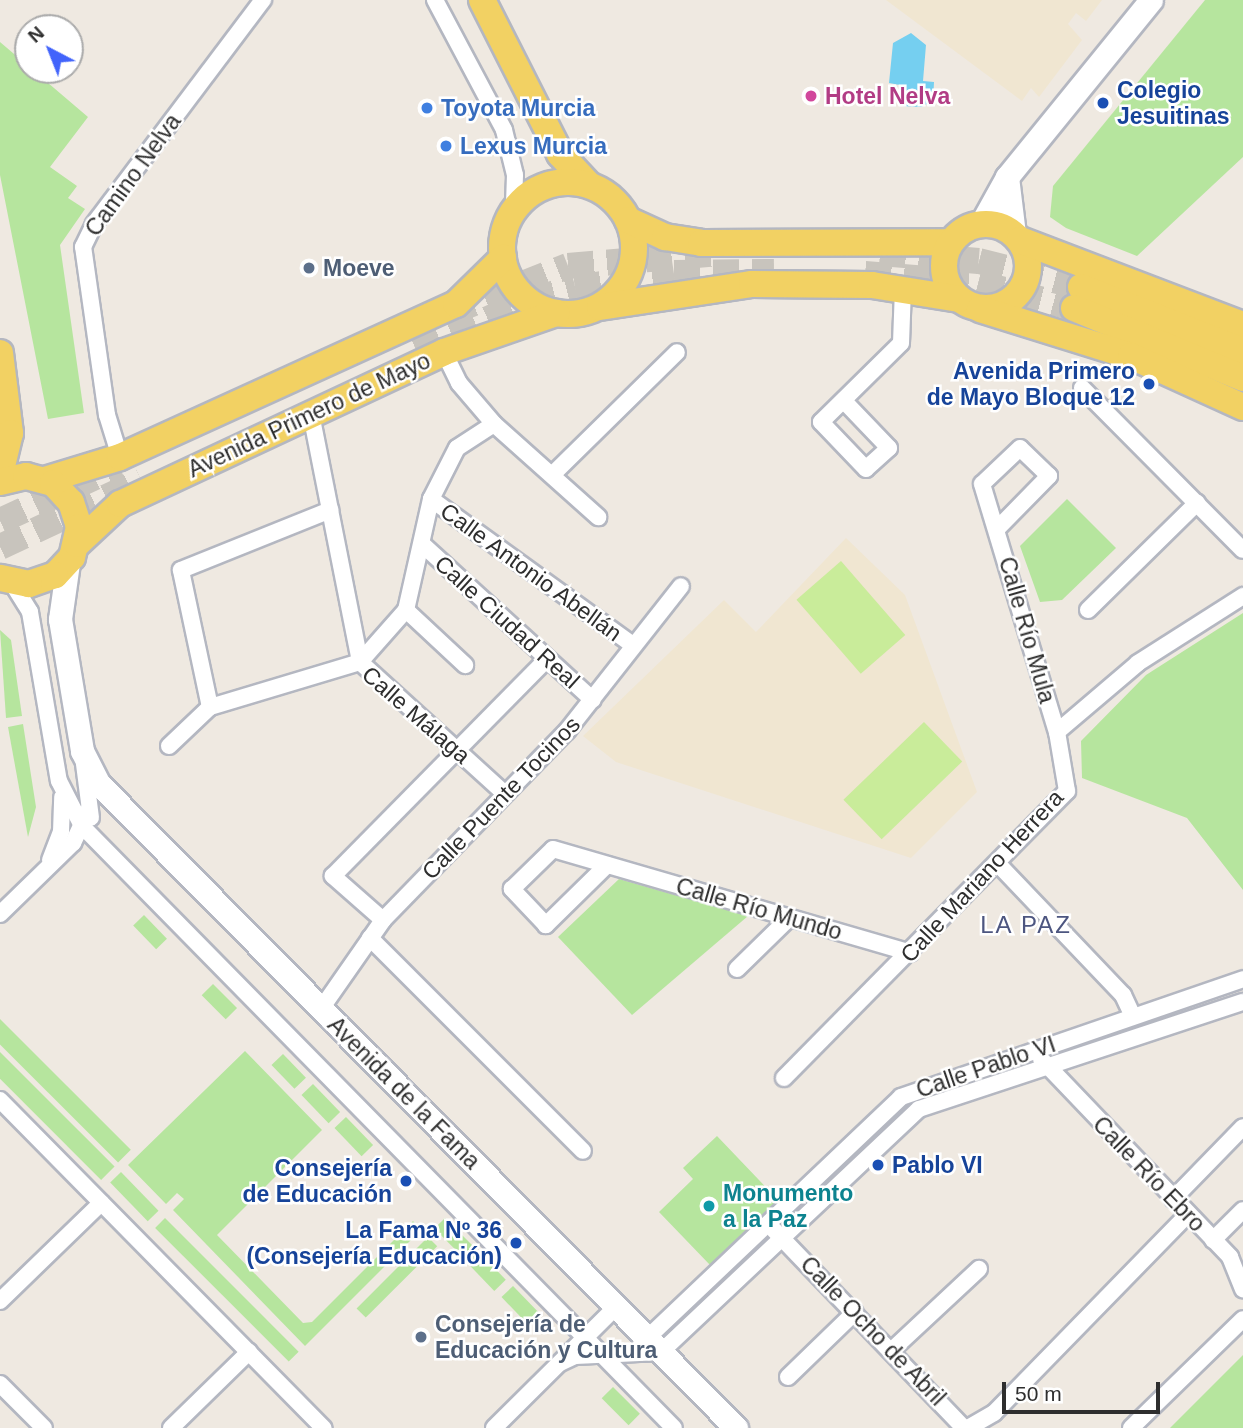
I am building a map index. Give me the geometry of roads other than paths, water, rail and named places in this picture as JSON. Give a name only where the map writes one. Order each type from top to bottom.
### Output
[{"type":"main road","points":[[482,0],[561,154],[589,185],[617,203],[628,220],[631,269],[598,307]]},
{"type":"main road","points":[[628,220],[701,243],[951,242],[981,224],[1007,177],[1151,0]]},
{"type":"main road","points":[[951,242],[944,268],[969,304],[1000,307],[1023,288],[1028,258],[1017,237],[1007,177]]},
{"type":"main road","points":[[589,185],[547,185],[514,210],[503,258],[520,294],[556,313],[752,284],[903,288],[969,304],[1131,356],[1243,407]]},
{"type":"main road","points":[[981,224],[1243,325]]},
{"type":"main road","name":"Avenida Primero de Mayo","points":[[0,482],[45,480],[120,457],[456,304],[503,258]]},
{"type":"main road","points":[[1243,351],[1077,297],[1243,378]]},
{"type":"main road","name":"Avenida Primero de Mayo","points":[[4,580],[38,583],[73,554],[120,504],[444,352],[556,313]]},
{"type":"main road","points":[[0,353],[10,423],[0,474]]},
{"type":"main road","points":[[45,480],[75,510],[73,554]]},
{"type":"main road","name":"Avenida de la Fama","points":[[73,554],[60,620],[82,751],[102,788],[736,1428]]},
{"type":"street","name":"Camino Nelva","points":[[120,457],[107,415],[83,247],[94,224],[263,0]]},
{"type":"street","points":[[435,0],[504,130],[515,176],[514,210]]},
{"type":"street","points":[[844,401],[901,344],[903,288]]},
{"type":"street","points":[[444,352],[459,383],[494,424],[598,517]]},
{"type":"street","points":[[552,475],[677,352]]},
{"type":"street","points":[[1082,388],[1243,550]]},
{"type":"street","points":[[311,414],[360,662]]},
{"type":"street","points":[[360,662],[406,610],[432,499],[457,448],[494,424]]},
{"type":"street","name":"Calle Río Mula","points":[[998,528],[1049,476],[1020,448],[982,484],[998,528],[1057,732]]},
{"type":"street","name":"Calle Antonio Abellán","points":[[432,499],[631,644]]},
{"type":"street","points":[[1088,610],[1197,503]]},
{"type":"street","points":[[210,707],[181,570],[330,510]]},
{"type":"street","name":"Calle Ciudad Real","points":[[422,544],[593,700]]},
{"type":"street","name":"Avenida de la Fama","points":[[4,580],[32,620],[59,781],[83,828],[674,1428]]},
{"type":"street","name":"Calle Puente Tocinos","points":[[321,1009],[383,920],[593,700],[631,644],[681,586]]},
{"type":"street","points":[[1057,732],[1138,663],[1243,596]]},
{"type":"street","points":[[406,610],[465,665]]},
{"type":"street","points":[[383,920],[333,876],[547,659]]},
{"type":"street","name":"Calle Málaga","points":[[169,746],[210,707],[360,662],[505,794]]},
{"type":"street","name":"Calle Mariano Herrera","points":[[784,1078],[999,865],[1068,791],[1057,732]]},
{"type":"street","name":"Avenida de la Fama","points":[[82,751],[89,808],[100,847]]},
{"type":"street","points":[[42,873],[61,832],[59,781]]},
{"type":"street","points":[[0,914],[83,828],[89,808]]},
{"type":"street","name":"Calle Río Mundo","points":[[607,865],[546,925],[512,889],[552,849],[911,953]]},
{"type":"street","points":[[999,865],[1123,995],[1133,1016]]},
{"type":"street","points":[[737,969],[789,918]]},
{"type":"street","points":[[370,938],[583,1151]]},
{"type":"street","name":"Calle Pablo VI","points":[[654,1345],[766,1224],[901,1097],[1243,979]]},
{"type":"street","name":"Calle Pablo VI","points":[[654,1345],[781,1235],[912,1113],[1243,1002]]},
{"type":"street","points":[[1037,1049],[1044,1068]]},
{"type":"street","name":"Calle Río Ebro","points":[[1044,1068],[1230,1257],[1243,1289]]},
{"type":"street","points":[[0,1100],[324,1428]]},
{"type":"street","points":[[1172,1199],[1243,1127]]},
{"type":"street","points":[[0,1301],[102,1203]]},
{"type":"street","points":[[1213,1240],[1243,1210]]},
{"type":"street","points":[[966,1428],[994,1413],[1188,1214]]},
{"type":"street","name":"Calle Ocho de Abril","points":[[766,1224],[781,1235],[966,1428]]},
{"type":"street","points":[[892,1350],[979,1269]]},
{"type":"street","points":[[494,1428],[616,1307]]},
{"type":"street","points":[[788,1377],[855,1312]]},
{"type":"street","points":[[1131,1428],[1243,1319]]},
{"type":"street","points":[[560,1363],[654,1345]]},
{"type":"street","points":[[603,1356],[633,1357],[654,1345]]},
{"type":"street","points":[[171,1428],[249,1352]]},
{"type":"street","points":[[633,1357],[631,1374],[641,1394]]},
{"type":"street","points":[[0,1384],[44,1428]]},
{"type":"water","points":[[911,33],[926,45],[923,81],[934,82],[933,101],[921,107],[902,106],[905,86],[889,83],[893,43]]},
{"type":"tunnel","points":[[449,313],[568,266],[719,253]]},
{"type":"tunnel","points":[[880,253],[979,261],[1081,287]]},
{"type":"tunnel","points":[[417,352],[529,300],[575,288],[674,273],[774,272]]},
{"type":"tunnel","points":[[865,274],[978,283],[1074,308]]},
{"type":"tunnel","points":[[0,521],[119,466]]},
{"type":"tunnel","points":[[0,547],[141,481]]},
{"type":"place","name":"Hotel Nelva","points":[[811,96]]},
{"type":"place","name":"Colegio Jesuitinas","points":[[1103,103]]},
{"type":"place","name":"Toyota Murcia","points":[[427,108]]},
{"type":"place","name":"Lexus Murcia","points":[[446,146]]},
{"type":"place","name":"Moeve","points":[[309,268]]},
{"type":"place","name":"Avenida Primero de Mayo Bloque 12","points":[[1149,384]]},
{"type":"place","name":"Pablo VI","points":[[878,1165]]},
{"type":"place","name":"Consejería de Educación","points":[[406,1181]]},
{"type":"place","name":"Monumento a la Paz","points":[[709,1206]]},
{"type":"place","name":"La Fama Nº 36 (Consejería Educación)","points":[[516,1243]]},
{"type":"place","name":"Consejería de Educación y Cultura","points":[[421,1337]]},
{"type":"district","name":"LA PAZ","points":[[1026,925]]}]
